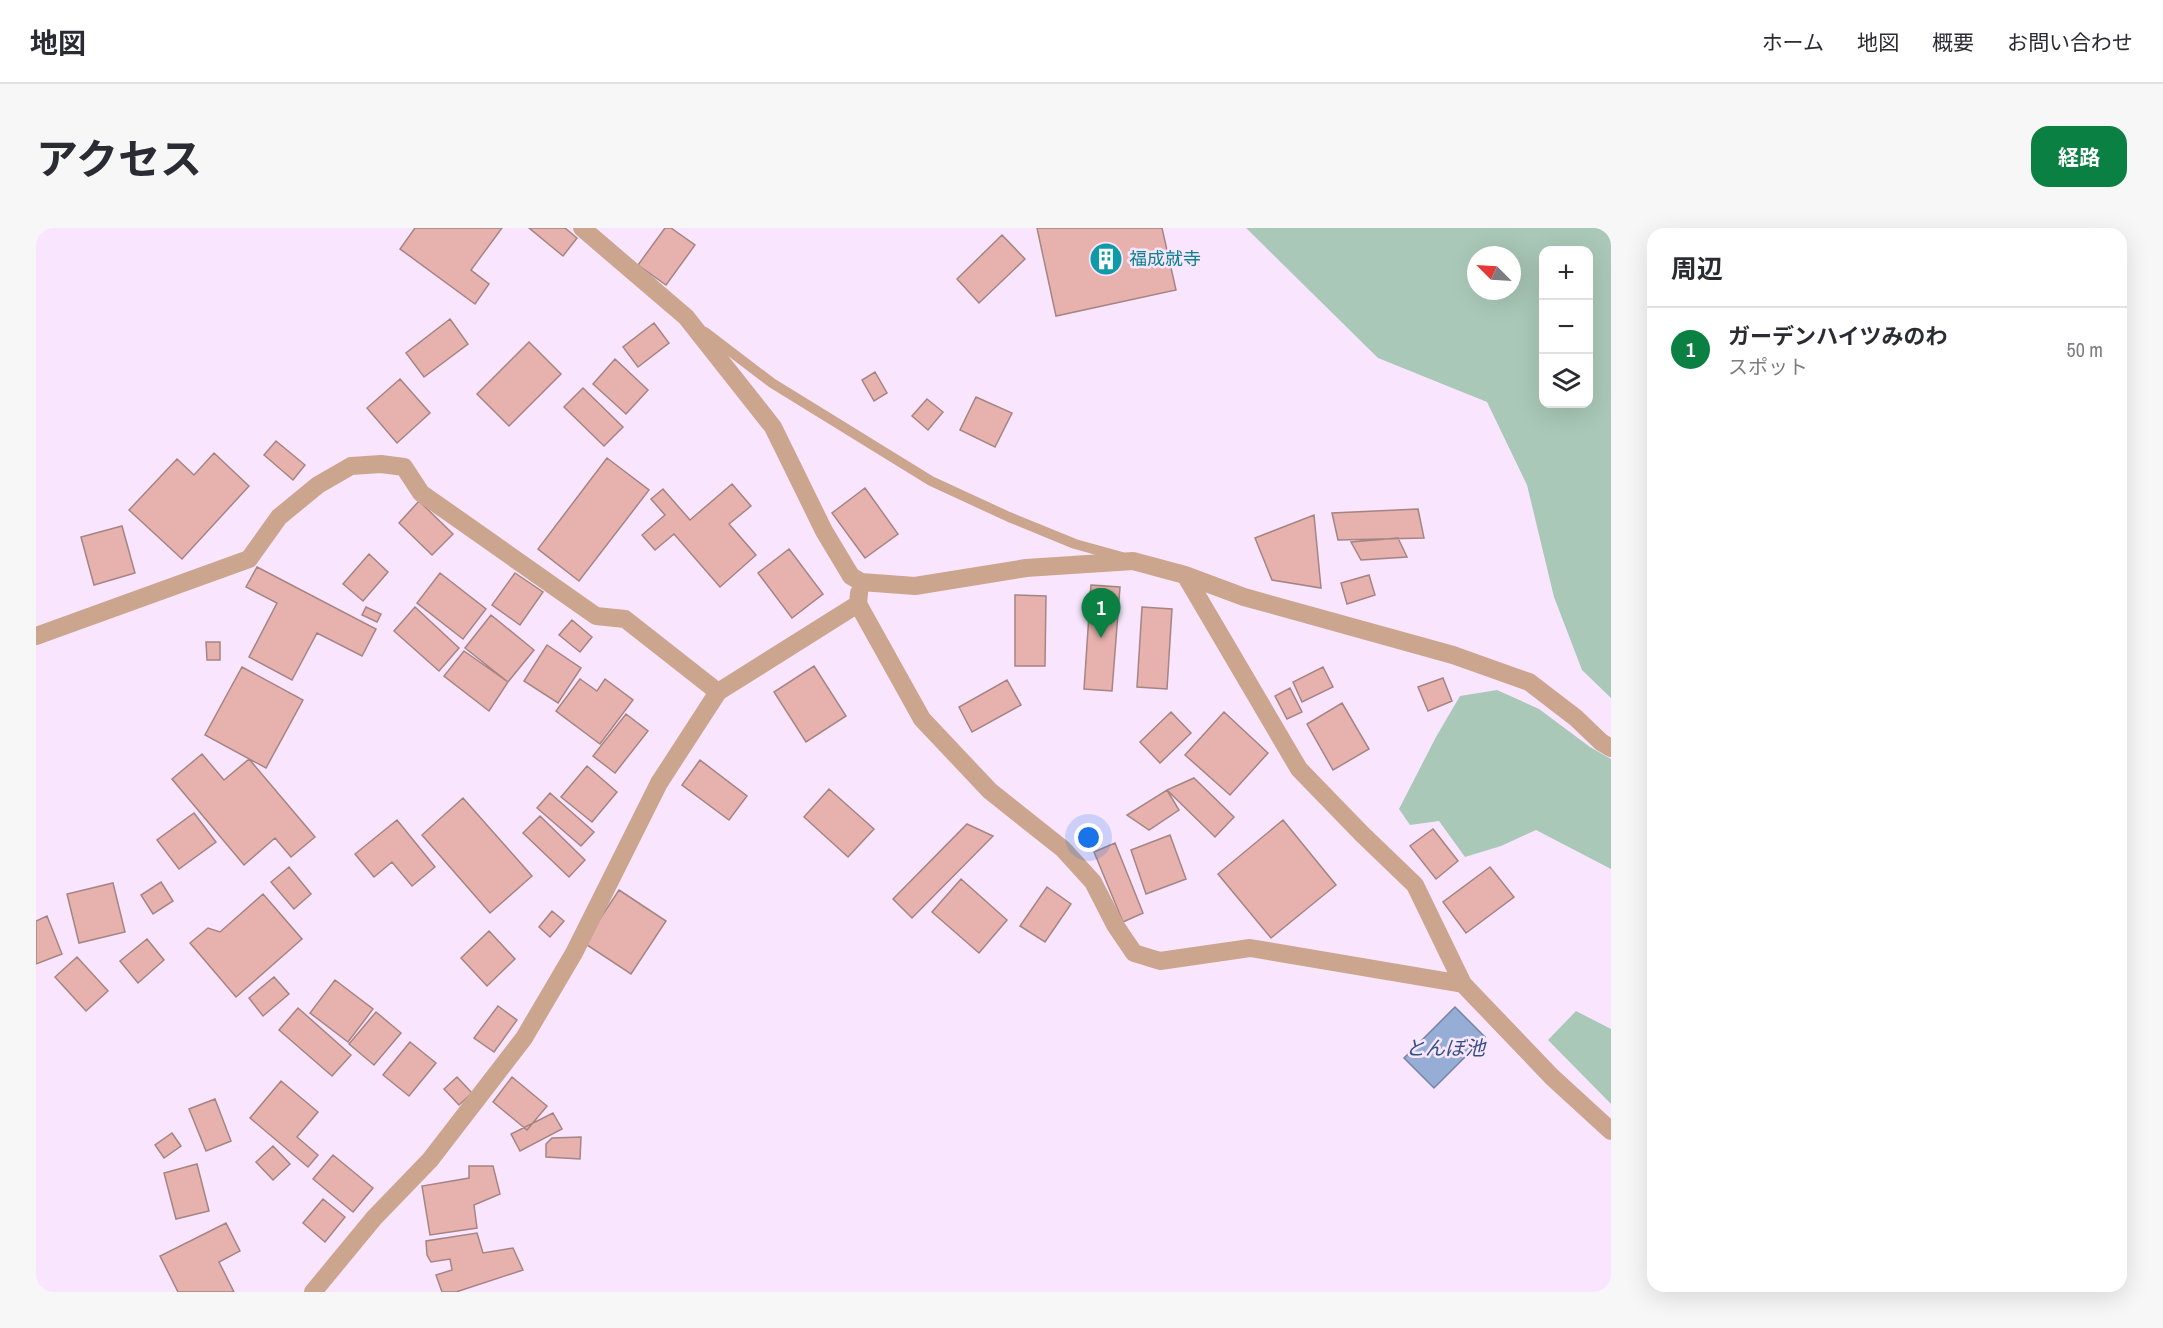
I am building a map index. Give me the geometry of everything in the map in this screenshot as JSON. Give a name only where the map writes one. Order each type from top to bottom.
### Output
[{"type":"street","points":[[582,228],[686,317],[772,427],[824,531],[851,576],[861,582],[915,586],[1026,568],[1133,561],[1185,575],[1244,597],[1453,655],[1529,682],[1611,748]]},
{"type":"street","points":[[36,636],[249,559],[279,517],[318,485],[351,466],[381,464],[404,467],[421,493],[596,616],[625,619],[718,692]]},
{"type":"street","points":[[1185,575],[1299,769],[1415,885],[1463,984],[1552,1077],[1611,1131]]},
{"type":"street","points":[[861,582],[858,604],[922,719],[990,791],[1063,849],[1092,882],[1115,926],[1134,953],[1160,961],[1250,948],[1463,984]]},
{"type":"street","points":[[313,1292],[374,1218],[430,1160],[524,1038],[574,953],[659,783],[718,692],[858,604]]},
{"type":"lane","points":[[686,317],[772,382],[931,481],[1053,535],[1133,561]]},
{"type":"green space","points":[[1246,228],[1611,228],[1611,698],[1582,670],[1554,597],[1527,485],[1487,402],[1378,358]]},
{"type":"green space","points":[[1497,690],[1539,709],[1590,747],[1611,759],[1611,869],[1536,830],[1501,846],[1465,857],[1439,821],[1410,825],[1399,809],[1460,696]]},
{"type":"green space","points":[[1576,1011],[1611,1029],[1611,1104],[1548,1040]]},
{"type":"water","name":"とんぼ池","points":[[1455,1007],[1485,1037],[1434,1088],[1404,1058]]},
{"type":"building","points":[[415,228],[502,228],[471,270],[489,284],[475,304],[400,249]]},
{"type":"building","points":[[529,228],[565,228],[577,238],[563,256]]},
{"type":"building","points":[[665,228],[671,228],[695,245],[666,285],[638,265]]},
{"type":"building","name":"福成就寺","points":[[1037,228],[1162,228],[1176,290],[1056,316]]},
{"type":"building","points":[[1002,235],[1025,259],[979,303],[957,279]]},
{"type":"building","points":[[450,319],[468,344],[424,377],[406,353]]},
{"type":"building","points":[[654,323],[669,343],[638,367],[623,347]]},
{"type":"building","points":[[529,342],[561,374],[509,426],[477,394]]},
{"type":"building","points":[[615,359],[648,390],[626,414],[593,384]]},
{"type":"building","points":[[875,372],[887,393],[874,401],[862,380]]},
{"type":"building","points":[[400,379],[430,413],[397,443],[367,408]]},
{"type":"building","points":[[583,388],[623,427],[604,446],[564,407]]},
{"type":"building","points":[[976,397],[1012,413],[995,447],[960,430]]},
{"type":"building","points":[[927,399],[943,412],[928,430],[912,416]]},
{"type":"building","points":[[276,441],[305,465],[293,480],[264,455]]},
{"type":"building","points":[[214,453],[249,486],[182,559],[129,510],[177,459],[194,475]]},
{"type":"building","points":[[607,458],[649,490],[579,581],[538,549]]},
{"type":"building","points":[[732,484],[751,506],[729,524],[756,555],[720,587],[674,534],[655,550],[642,535],[665,515],[651,499],[663,489],[690,520]]},
{"type":"building","points":[[865,488],[898,534],[865,558],[832,513]]},
{"type":"building","points":[[419,501],[453,534],[432,555],[399,523]]},
{"type":"building","points":[[1418,509],[1424,538],[1338,540],[1332,513]]},
{"type":"building","points":[[1314,515],[1321,588],[1272,580],[1255,538]]},
{"type":"building","points":[[122,526],[135,573],[94,585],[81,537]]},
{"type":"building","points":[[1398,538],[1407,557],[1361,560],[1351,542]]},
{"type":"building","points":[[789,549],[823,594],[792,618],[758,573]]},
{"type":"building","points":[[369,554],[388,572],[363,601],[343,584]]},
{"type":"building","points":[[257,567],[376,629],[362,656],[317,633],[292,680],[249,657],[277,603],[246,587]]},
{"type":"building","points":[[440,573],[486,609],[463,639],[417,603]]},
{"type":"building","points":[[515,573],[543,592],[520,625],[492,605]]},
{"type":"building","points":[[1369,575],[1375,595],[1347,604],[1341,583]]},
{"type":"building","points":[[1091,585],[1120,587],[1112,691],[1084,689]]},
{"type":"building","points":[[1015,595],[1046,596],[1045,666],[1015,666]]},
{"type":"building","points":[[366,607],[381,614],[377,622],[362,615]]},
{"type":"building","points":[[415,607],[459,648],[439,671],[394,631]]},
{"type":"building","points":[[1142,607],[1172,609],[1167,689],[1137,687]]},
{"type":"building","points":[[491,615],[534,650],[508,682],[465,648]]},
{"type":"building","points":[[572,620],[592,637],[580,652],[559,635]]},
{"type":"building","points":[[206,642],[220,642],[220,660],[207,660]]},
{"type":"building","points":[[547,645],[581,668],[558,703],[524,681]]},
{"type":"building","points":[[464,651],[508,682],[489,711],[444,676]]},
{"type":"building","points":[[814,666],[846,716],[806,742],[774,692]]},
{"type":"building","points":[[242,667],[303,700],[266,768],[205,735]]},
{"type":"building","points":[[1323,667],[1333,687],[1302,702],[1293,682]]},
{"type":"building","points":[[1443,678],[1452,701],[1428,711],[1418,687]]},
{"type":"building","points":[[580,679],[597,691],[605,679],[633,700],[600,744],[556,711]]},
{"type":"building","points":[[1007,680],[1021,705],[972,732],[959,707]]},
{"type":"building","points":[[1290,688],[1302,712],[1287,719],[1275,696]]},
{"type":"building","points":[[1342,703],[1369,749],[1333,770],[1307,724]]},
{"type":"building","points":[[1171,712],[1191,733],[1160,763],[1140,742]]},
{"type":"building","points":[[1224,712],[1268,753],[1230,795],[1185,755]]},
{"type":"building","points":[[626,714],[648,731],[615,773],[593,756]]},
{"type":"building","points":[[202,754],[224,780],[249,759],[315,837],[291,857],[275,838],[244,865],[172,779]]},
{"type":"building","points":[[700,760],[747,796],[729,820],[682,785]]},
{"type":"building","points":[[587,766],[617,792],[592,822],[561,797]]},
{"type":"building","points":[[1194,778],[1234,817],[1215,837],[1167,790]]},
{"type":"building","points":[[829,789],[874,829],[848,857],[804,817]]},
{"type":"building","points":[[1167,790],[1179,810],[1149,830],[1127,815]]},
{"type":"building","points":[[550,793],[594,832],[581,846],[537,808]]},
{"type":"building","points":[[463,798],[532,876],[490,913],[422,835]]},
{"type":"building","points":[[194,813],[216,842],[179,869],[157,840]]},
{"type":"building","points":[[540,816],[585,860],[569,877],[523,833]]},
{"type":"building","points":[[397,820],[435,867],[412,886],[392,862],[374,877],[355,854]]},
{"type":"building","points":[[1283,820],[1336,885],[1271,938],[1218,874]]},
{"type":"building","points":[[967,824],[993,836],[912,918],[893,899]]},
{"type":"building","points":[[1433,829],[1458,861],[1436,879],[1410,846]]},
{"type":"building","points":[[1170,835],[1186,879],[1146,894],[1131,850]]},
{"type":"building","points":[[1115,843],[1143,913],[1123,922],[1094,852]]},
{"type":"building","points":[[289,867],[311,894],[294,909],[271,882]]},
{"type":"building","points":[[1490,867],[1514,897],[1466,933],[1443,902]]},
{"type":"building","points":[[961,879],[1007,920],[979,953],[932,912]]},
{"type":"building","points":[[161,882],[173,901],[153,914],[141,895]]},
{"type":"building","points":[[113,883],[125,932],[79,943],[67,894]]},
{"type":"building","points":[[1047,887],[1071,904],[1045,942],[1020,926]]},
{"type":"building","points":[[619,890],[666,921],[631,974],[584,943]]},
{"type":"building","points":[[263,894],[302,939],[236,997],[190,943],[208,928],[220,932]]},
{"type":"building","points":[[552,911],[564,921],[550,937],[539,927]]},
{"type":"building","points":[[47,916],[62,954],[36,964],[36,921]]},
{"type":"building","points":[[489,931],[515,959],[487,986],[461,958]]},
{"type":"building","points":[[147,939],[164,960],[138,983],[120,961]]},
{"type":"building","points":[[77,957],[108,991],[86,1011],[55,977]]},
{"type":"building","points":[[274,977],[289,994],[263,1016],[249,998]]},
{"type":"building","points":[[335,980],[373,1009],[348,1042],[310,1013]]},
{"type":"building","points":[[498,1006],[517,1020],[494,1052],[474,1038]]},
{"type":"building","points":[[298,1008],[351,1055],[332,1076],[279,1030]]},
{"type":"building","points":[[376,1012],[401,1033],[374,1065],[349,1044]]},
{"type":"building","points":[[410,1042],[436,1063],[409,1096],[383,1075]]},
{"type":"building","points":[[457,1077],[472,1093],[459,1105],[444,1089]]},
{"type":"building","points":[[512,1077],[547,1106],[527,1130],[493,1102]]},
{"type":"building","points":[[281,1081],[318,1112],[297,1137],[318,1155],[308,1167],[250,1118]]},
{"type":"building","points":[[215,1099],[231,1141],[206,1151],[189,1109]]},
{"type":"building","points":[[553,1113],[562,1129],[520,1151],[511,1134]]},
{"type":"building","points":[[172,1133],[181,1146],[164,1158],[155,1145]]},
{"type":"building","points":[[581,1137],[580,1159],[546,1157],[546,1144],[552,1138]]},
{"type":"building","points":[[273,1146],[290,1164],[273,1180],[256,1162]]},
{"type":"building","points":[[333,1155],[373,1188],[353,1212],[313,1179]]},
{"type":"building","points":[[197,1164],[209,1211],[176,1219],[164,1173]]},
{"type":"building","points":[[469,1166],[493,1166],[500,1194],[474,1205],[477,1228],[430,1235],[422,1186],[469,1178]]},
{"type":"building","points":[[323,1199],[345,1217],[325,1242],[303,1223]]},
{"type":"building","points":[[226,1223],[240,1251],[219,1262],[234,1292],[178,1292],[160,1256]]},
{"type":"building","points":[[477,1233],[483,1253],[513,1248],[523,1270],[456,1292],[442,1292],[436,1275],[452,1270],[450,1259],[431,1262],[427,1255],[426,1241]]},
{"type":"place","name":"福成就寺","points":[[1106,259]]},
{"type":"place","name":"ガーデンハイツみのわ","points":[[1101,638]]}]
